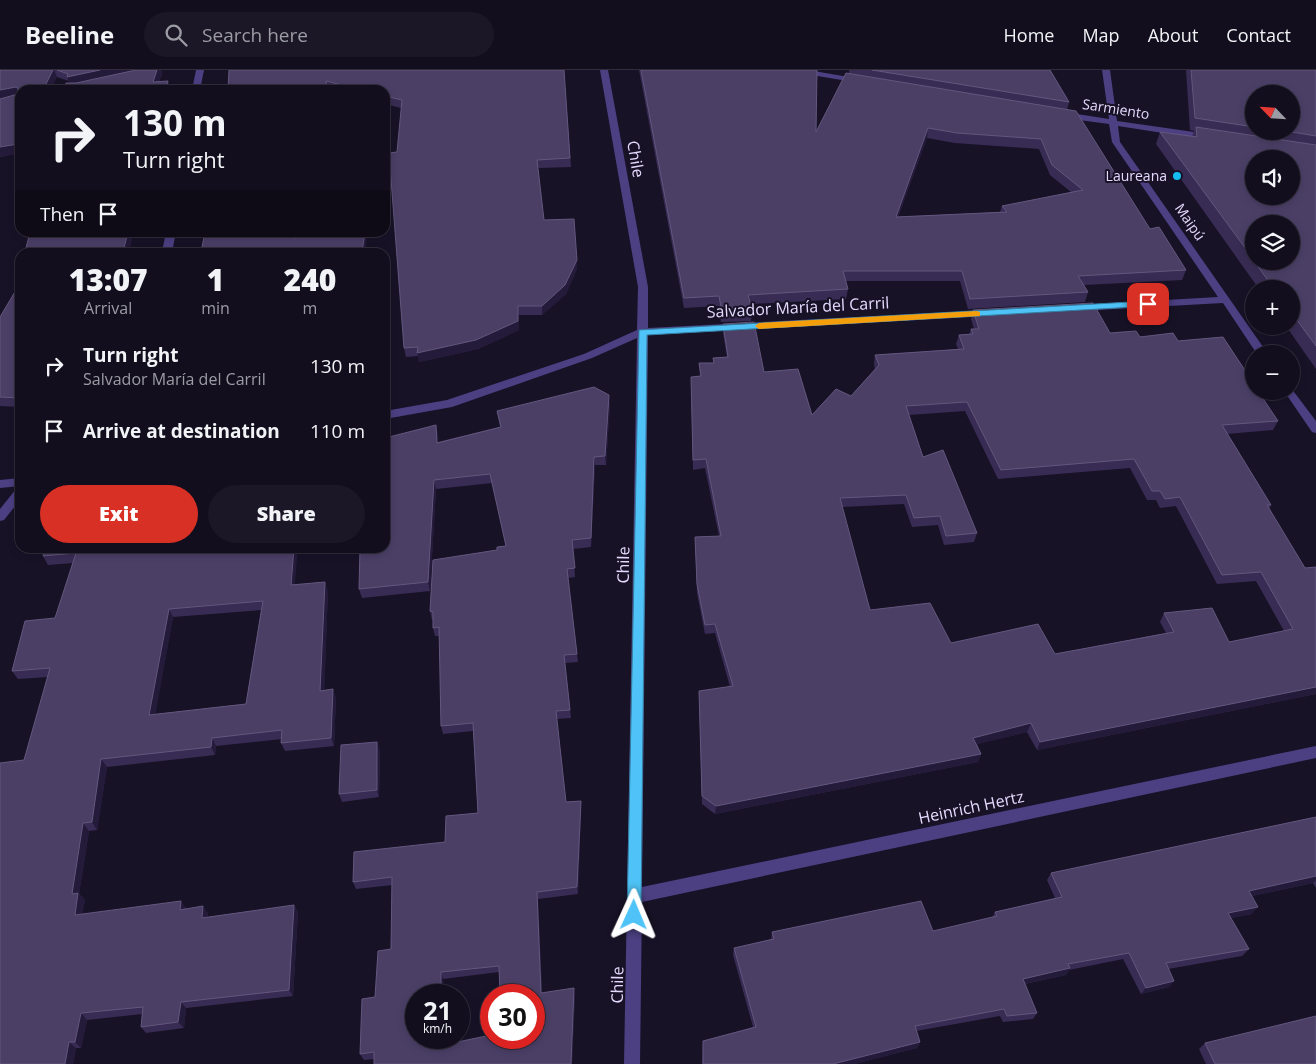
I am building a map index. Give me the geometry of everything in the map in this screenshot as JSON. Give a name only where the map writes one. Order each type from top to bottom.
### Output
[{"type":"street","points":[[197,85],[200,70]]},
{"type":"street","name":"Chile","points":[[604,70],[643,287],[632,1064]]},
{"type":"street","points":[[793,70],[870,83]]},
{"type":"street","name":"Maipú","points":[[1106,70],[1116,142],[1257,345]]},
{"type":"street","name":"Sarmiento","points":[[1059,115],[1219,139]]},
{"type":"street","points":[[1068,309],[1226,300]]},
{"type":"street","name":"Salvador María del Carril","points":[[390,415],[448,404],[588,356],[642,332],[998,313]]},
{"type":"street","points":[[1296,400],[1316,429]]},
{"type":"street","points":[[0,484],[15,482]]},
{"type":"street","points":[[0,516],[15,498]]},
{"type":"street","name":"Heinrich Hertz","points":[[634,896],[1316,752]]},
{"type":"building","points":[[0,70],[53,70],[46,85],[15,85],[15,87],[0,90]]},
{"type":"building","points":[[57,70],[100,70],[67,77],[68,74]]},
{"type":"building","points":[[136,70],[157,70],[153,82],[168,81],[167,85],[65,85],[66,83],[76,83]]},
{"type":"building","points":[[229,70],[564,70],[570,158],[537,160],[544,220],[574,219],[577,260],[565,285],[542,306],[518,306],[518,321],[476,340],[417,353],[418,347],[404,348],[390,166],[390,153],[397,152],[402,100],[390,97],[390,85],[342,85],[326,81],[326,85],[228,85]]},
{"type":"building","points":[[641,70],[817,70],[816,132],[846,73],[1076,111],[1150,229],[1159,227],[1186,270],[1078,276],[1088,292],[970,299],[962,271],[843,271],[848,289],[748,295],[752,310],[722,312],[719,296],[684,298]],"holes":[[[928,128],[957,133],[1041,139],[1052,165],[1083,190],[1002,206],[1007,212],[896,217]]]},
{"type":"building","points":[[872,70],[1050,70],[1069,102]]},
{"type":"building","points":[[1191,70],[1316,70],[1316,136],[1300,133],[1300,85],[1245,85],[1245,126],[1195,118]]},
{"type":"building","points":[[15,95],[15,144],[0,147],[0,99]]},
{"type":"building","points":[[1196,127],[1245,134],[1245,140],[1283,140],[1316,145],[1316,346],[1300,324],[1300,280],[1268,280],[1260,270],[1300,270],[1300,215],[1245,215],[1245,248],[1160,132],[1197,137]]},
{"type":"building","points":[[29,237],[127,237],[124,248],[26,248]]},
{"type":"building","points":[[204,237],[364,237],[363,248],[202,248]]},
{"type":"building","points":[[15,292],[15,398],[0,397],[0,317]]},
{"type":"building","points":[[1093,303],[1110,333],[1136,331],[1140,337],[1173,333],[1178,341],[1223,337],[1245,370],[1245,400],[1264,400],[1278,421],[1222,425],[1271,505],[1267,505],[1305,568],[1316,567],[1316,687],[1040,742],[1031,723],[973,738],[981,754],[716,806],[702,796],[699,691],[733,686],[715,624],[705,625],[697,584],[695,537],[721,536],[706,459],[693,460],[691,377],[701,376],[699,363],[714,363],[713,358],[728,357],[723,324],[754,322],[764,372],[798,369],[812,415],[836,389],[851,396],[879,365],[875,355],[964,349],[959,335],[973,334],[971,329],[979,329],[973,310]],"holes":[[[967,402],[1001,470],[1134,459],[1152,491],[1160,491],[1165,499],[1180,497],[1222,575],[1261,572],[1293,629],[1229,642],[1212,608],[1164,613],[1174,632],[1055,654],[1038,624],[951,643],[930,603],[870,610],[840,498],[906,495],[914,518],[940,516],[946,536],[977,533],[943,450],[923,457],[906,406]]]},
{"type":"building","points":[[594,387],[609,395],[605,456],[594,457],[591,538],[572,540],[575,568],[567,569],[577,654],[564,655],[570,710],[556,711],[566,802],[581,801],[577,887],[537,892],[541,984],[500,984],[499,966],[441,972],[441,984],[405,984],[405,1049],[470,1049],[470,1039],[480,1037],[480,1049],[545,1049],[545,992],[574,988],[571,1064],[374,1064],[374,1052],[360,1054],[362,999],[375,997],[378,951],[391,949],[392,877],[353,882],[354,852],[445,842],[446,816],[478,813],[473,723],[441,726],[439,627],[433,628],[433,612],[430,611],[433,560],[497,550],[497,547],[506,546],[490,474],[434,480],[428,582],[359,589],[360,553],[390,553],[390,437],[436,425],[437,443],[501,427],[497,411]]},
{"type":"building","points":[[44,553],[76,553],[43,556]]},
{"type":"building","points":[[76,553],[294,553],[291,585],[325,582],[320,691],[333,689],[331,738],[281,743],[282,730],[212,738],[211,747],[101,759],[92,822],[83,823],[72,894],[78,893],[75,915],[181,901],[180,910],[203,906],[202,918],[294,905],[289,990],[181,1002],[178,1022],[141,1027],[143,1007],[81,1013],[75,1042],[69,1042],[65,1064],[0,1064],[0,763],[24,760],[50,668],[12,671],[25,621],[55,618]],"holes":[[[263,601],[246,704],[149,715],[169,609]]]},
{"type":"building","points":[[377,742],[377,790],[339,794],[341,745]]},
{"type":"building","points":[[1316,817],[1316,876],[1249,891],[1258,907],[1228,913],[1249,949],[1166,963],[1174,981],[1146,988],[1129,953],[1068,964],[1070,968],[1023,979],[1037,1013],[1007,1016],[1004,1009],[915,1026],[920,1042],[833,1064],[703,1064],[703,1041],[756,1027],[734,948],[774,939],[772,932],[921,901],[933,931],[997,916],[995,912],[1062,897],[1051,873]]},
{"type":"building","points":[[1316,1016],[1316,1064],[1215,1064],[1205,1043]]},
{"type":"slow traffic","points":[[759,326],[977,314]]},
{"type":"place","name":"Laureana","points":[[1177,176]]},
{"type":"route","points":[[634,915],[642,332],[1148,304]]}]
